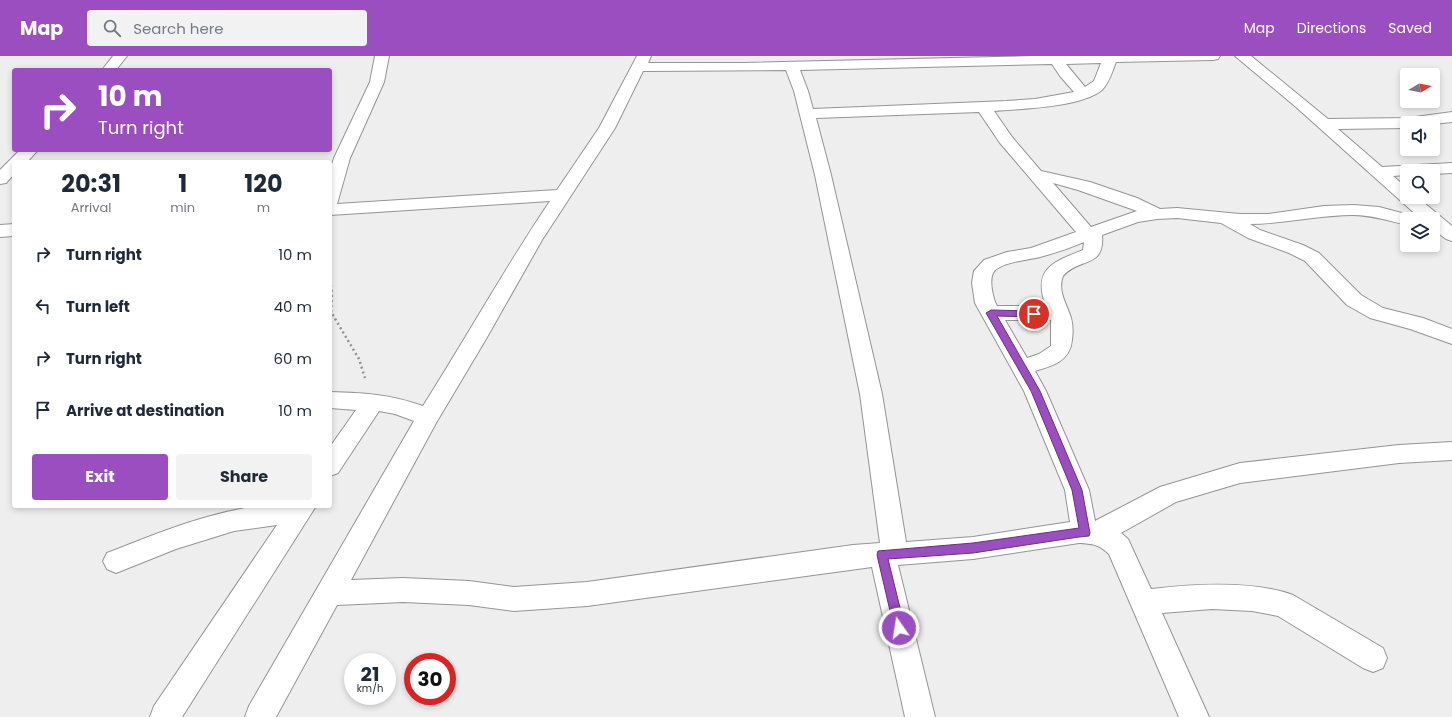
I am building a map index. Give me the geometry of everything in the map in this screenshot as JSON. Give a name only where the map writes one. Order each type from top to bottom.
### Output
[{"type":"street","points":[[111,68],[120,56]]},
{"type":"street","points":[[332,195],[342,158],[377,82],[382,56]]},
{"type":"street","points":[[260,717],[428,417],[476,339],[533,240],[607,128],[641,62],[791,66],[1034,58],[1057,60],[1214,56]]},
{"type":"street","points":[[1242,56],[1325,124],[1425,212]]},
{"type":"street","points":[[807,114],[1058,101],[1084,95],[1096,88],[1103,77],[1110,59]]},
{"type":"street","points":[[1057,60],[1065,73],[1084,95]]},
{"type":"street","points":[[791,66],[801,91],[823,175],[871,394],[889,554],[920,717]]},
{"type":"street","points":[[983,106],[1006,140],[1090,234],[1094,247],[1090,254],[1059,268],[1053,275],[1051,281],[1052,299],[1063,330],[1061,349],[1046,360],[1022,367]]},
{"type":"street","points":[[1440,119],[1452,117]]},
{"type":"street","points":[[1325,124],[1400,123]]},
{"type":"street","points":[[19,160],[28,152]]},
{"type":"street","points":[[0,178],[12,167]]},
{"type":"street","points":[[1379,172],[1452,168]]},
{"type":"street","points":[[1035,174],[1084,186],[1131,202],[1157,214]]},
{"type":"street","points":[[1374,212],[1382,203],[1384,194],[1393,185]]},
{"type":"street","points":[[332,210],[563,195]]},
{"type":"street","points":[[1091,533],[1077,490],[1035,391],[985,303],[982,283],[984,271],[991,264],[1007,258],[1034,253],[1065,244],[1135,218],[1157,214],[1177,213],[1225,218],[1268,219],[1324,211],[1354,210],[1374,212],[1400,218]]},
{"type":"street","points":[[1225,218],[1254,234],[1296,249],[1312,257],[1354,300],[1377,312],[1452,337]]},
{"type":"street","points":[[1440,225],[1452,235]]},
{"type":"street","points":[[0,231],[12,230]]},
{"type":"street","points":[[1440,231],[1452,235]]},
{"type":"street","points":[[991,313],[1058,313]]},
{"type":"street","points":[[332,400],[373,402],[397,406],[428,417]]},
{"type":"street","points":[[332,463],[373,402]]},
{"type":"street","points":[[1091,533],[1169,494],[1240,473],[1399,454],[1452,452]]},
{"type":"street","points":[[116,561],[172,539],[234,520],[302,509]]},
{"type":"street","points":[[166,717],[302,509]]},
{"type":"street","points":[[330,593],[403,590],[469,593],[514,599],[587,594],[853,557],[973,548],[1079,532],[1091,533],[1109,538],[1119,547],[1194,717]]},
{"type":"street","points":[[1143,603],[1182,598],[1212,597],[1252,599],[1283,604],[1339,636],[1373,658]]},
{"type":"path","points":[[332,314],[359,359],[373,402]]},
{"type":"route","points":[[899,628],[882,555],[973,548],[1079,532],[1085,533],[1077,490],[1056,440],[1035,391],[991,313],[1034,314]]}]
